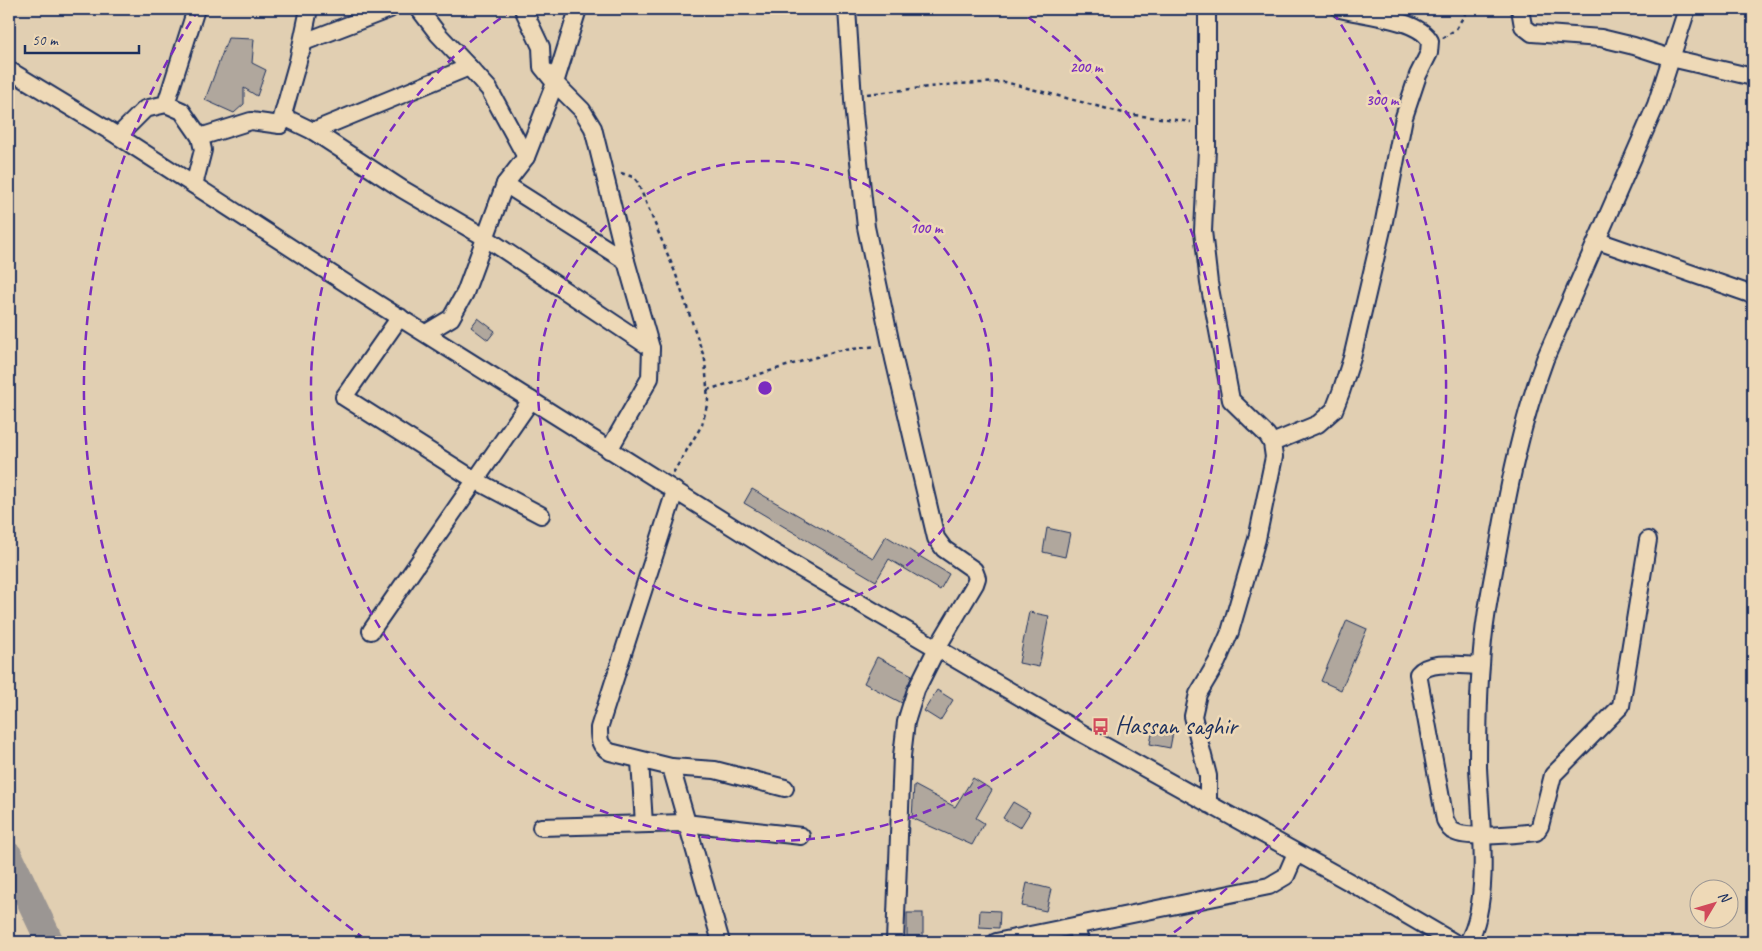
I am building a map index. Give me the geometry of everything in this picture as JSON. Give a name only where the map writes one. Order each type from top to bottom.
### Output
[{"type":"street","points":[[166,104],[196,9]]},
{"type":"street","points":[[298,61],[308,9]]},
{"type":"street","points":[[419,9],[438,34],[489,89],[526,157]]},
{"type":"street","points":[[523,9],[541,47],[542,67],[582,110],[593,128],[626,261],[651,348],[650,378],[609,450]]},
{"type":"street","points":[[426,333],[451,318],[465,292],[505,184],[526,157],[555,83],[578,9]]},
{"type":"street","points":[[847,9],[853,96],[866,226],[890,344],[936,538],[944,549],[974,570],[977,578],[936,648],[916,690],[906,722],[902,756],[895,942]]},
{"type":"street","points":[[1207,9],[1203,231],[1209,283],[1227,387],[1231,400],[1258,426],[1272,443],[1274,457],[1257,539],[1230,632],[1217,662],[1198,694],[1193,716],[1208,776],[1208,804]]},
{"type":"street","points":[[1272,443],[1318,424],[1334,410],[1352,358],[1384,221],[1404,117],[1418,75],[1429,53],[1430,46],[1427,36],[1407,23],[1340,9]]},
{"type":"street","points":[[1520,9],[1523,26],[1532,33],[1602,38],[1671,58],[1753,77]]},
{"type":"street","points":[[1468,942],[1478,920],[1481,900],[1478,765],[1480,666],[1484,625],[1512,467],[1530,400],[1545,359],[1656,105],[1687,9]]},
{"type":"street","points":[[280,125],[304,42],[382,10]]},
{"type":"street","points":[[314,131],[469,67]]},
{"type":"street","points":[[9,70],[118,136],[609,450],[776,554],[1085,735],[1296,853],[1445,940]]},
{"type":"street","points":[[118,136],[145,109],[166,104],[182,111],[200,137],[203,150],[194,186]]},
{"type":"street","points":[[280,125],[286,118],[314,131],[402,189],[486,238],[651,348]]},
{"type":"street","points":[[200,137],[251,121],[280,125]]},
{"type":"street","points":[[505,184],[626,261]]},
{"type":"street","points":[[1598,241],[1753,295]]},
{"type":"street","points":[[400,317],[344,397],[475,480],[542,515]]},
{"type":"street","points":[[371,631],[531,400]]},
{"type":"street","points":[[670,488],[599,728],[599,741],[602,748],[610,752],[640,761],[715,770],[785,788]]},
{"type":"street","points":[[1480,666],[1432,665],[1423,668],[1418,674],[1445,820],[1449,829],[1456,834],[1481,835],[1536,832],[1540,826],[1553,775],[1621,706],[1648,540]]},
{"type":"street","points":[[640,761],[644,824]]},
{"type":"street","points":[[671,766],[685,823],[721,942]]},
{"type":"street","points":[[541,827],[685,823],[801,836]]},
{"type":"street","points":[[996,942],[1269,886],[1286,876],[1296,853]]},
{"type":"street","points":[[1076,926],[1080,942]]},
{"type":"path","points":[[1430,46],[1456,29],[1468,9]]},
{"type":"path","points":[[853,96],[956,84],[1005,82],[1127,114],[1206,123]]},
{"type":"path","points":[[603,173],[624,173],[637,181],[675,272],[705,360],[708,401],[702,425],[670,488]]},
{"type":"path","points":[[707,390],[836,351],[890,344]]},
{"type":"building","points":[[228,38],[254,39],[252,63],[266,70],[257,96],[244,88],[244,104],[234,113],[205,100]]},
{"type":"building","points":[[478,318],[495,331],[488,340],[471,327]]},
{"type":"building","points":[[752,489],[873,558],[886,536],[949,574],[940,590],[889,559],[876,581],[744,503]]},
{"type":"building","points":[[1047,528],[1070,533],[1065,557],[1043,552]]},
{"type":"building","points":[[1029,612],[1049,616],[1039,667],[1019,663]]},
{"type":"building","points":[[1347,620],[1367,629],[1341,690],[1321,681]]},
{"type":"building","points":[[877,657],[912,675],[902,703],[864,683]]},
{"type":"building","points":[[937,690],[953,700],[940,721],[924,711]]},
{"type":"building","points":[[1153,729],[1173,732],[1170,748],[1150,744]]},
{"type":"building","points":[[973,778],[992,790],[976,818],[984,823],[972,845],[912,818],[914,785],[955,807]]},
{"type":"building","points":[[1013,802],[1030,812],[1020,828],[1003,818]]},
{"type":"building","points":[[1027,883],[1051,889],[1046,911],[1022,906]]},
{"type":"building","points":[[980,910],[1000,911],[999,928],[979,927]]},
{"type":"building","points":[[907,913],[923,913],[923,936],[907,936]]},
{"type":"waterway","points":[[9,856],[50,942]]},
{"type":"place","name":"Hassan saghir","points":[[1101,726]]}]
